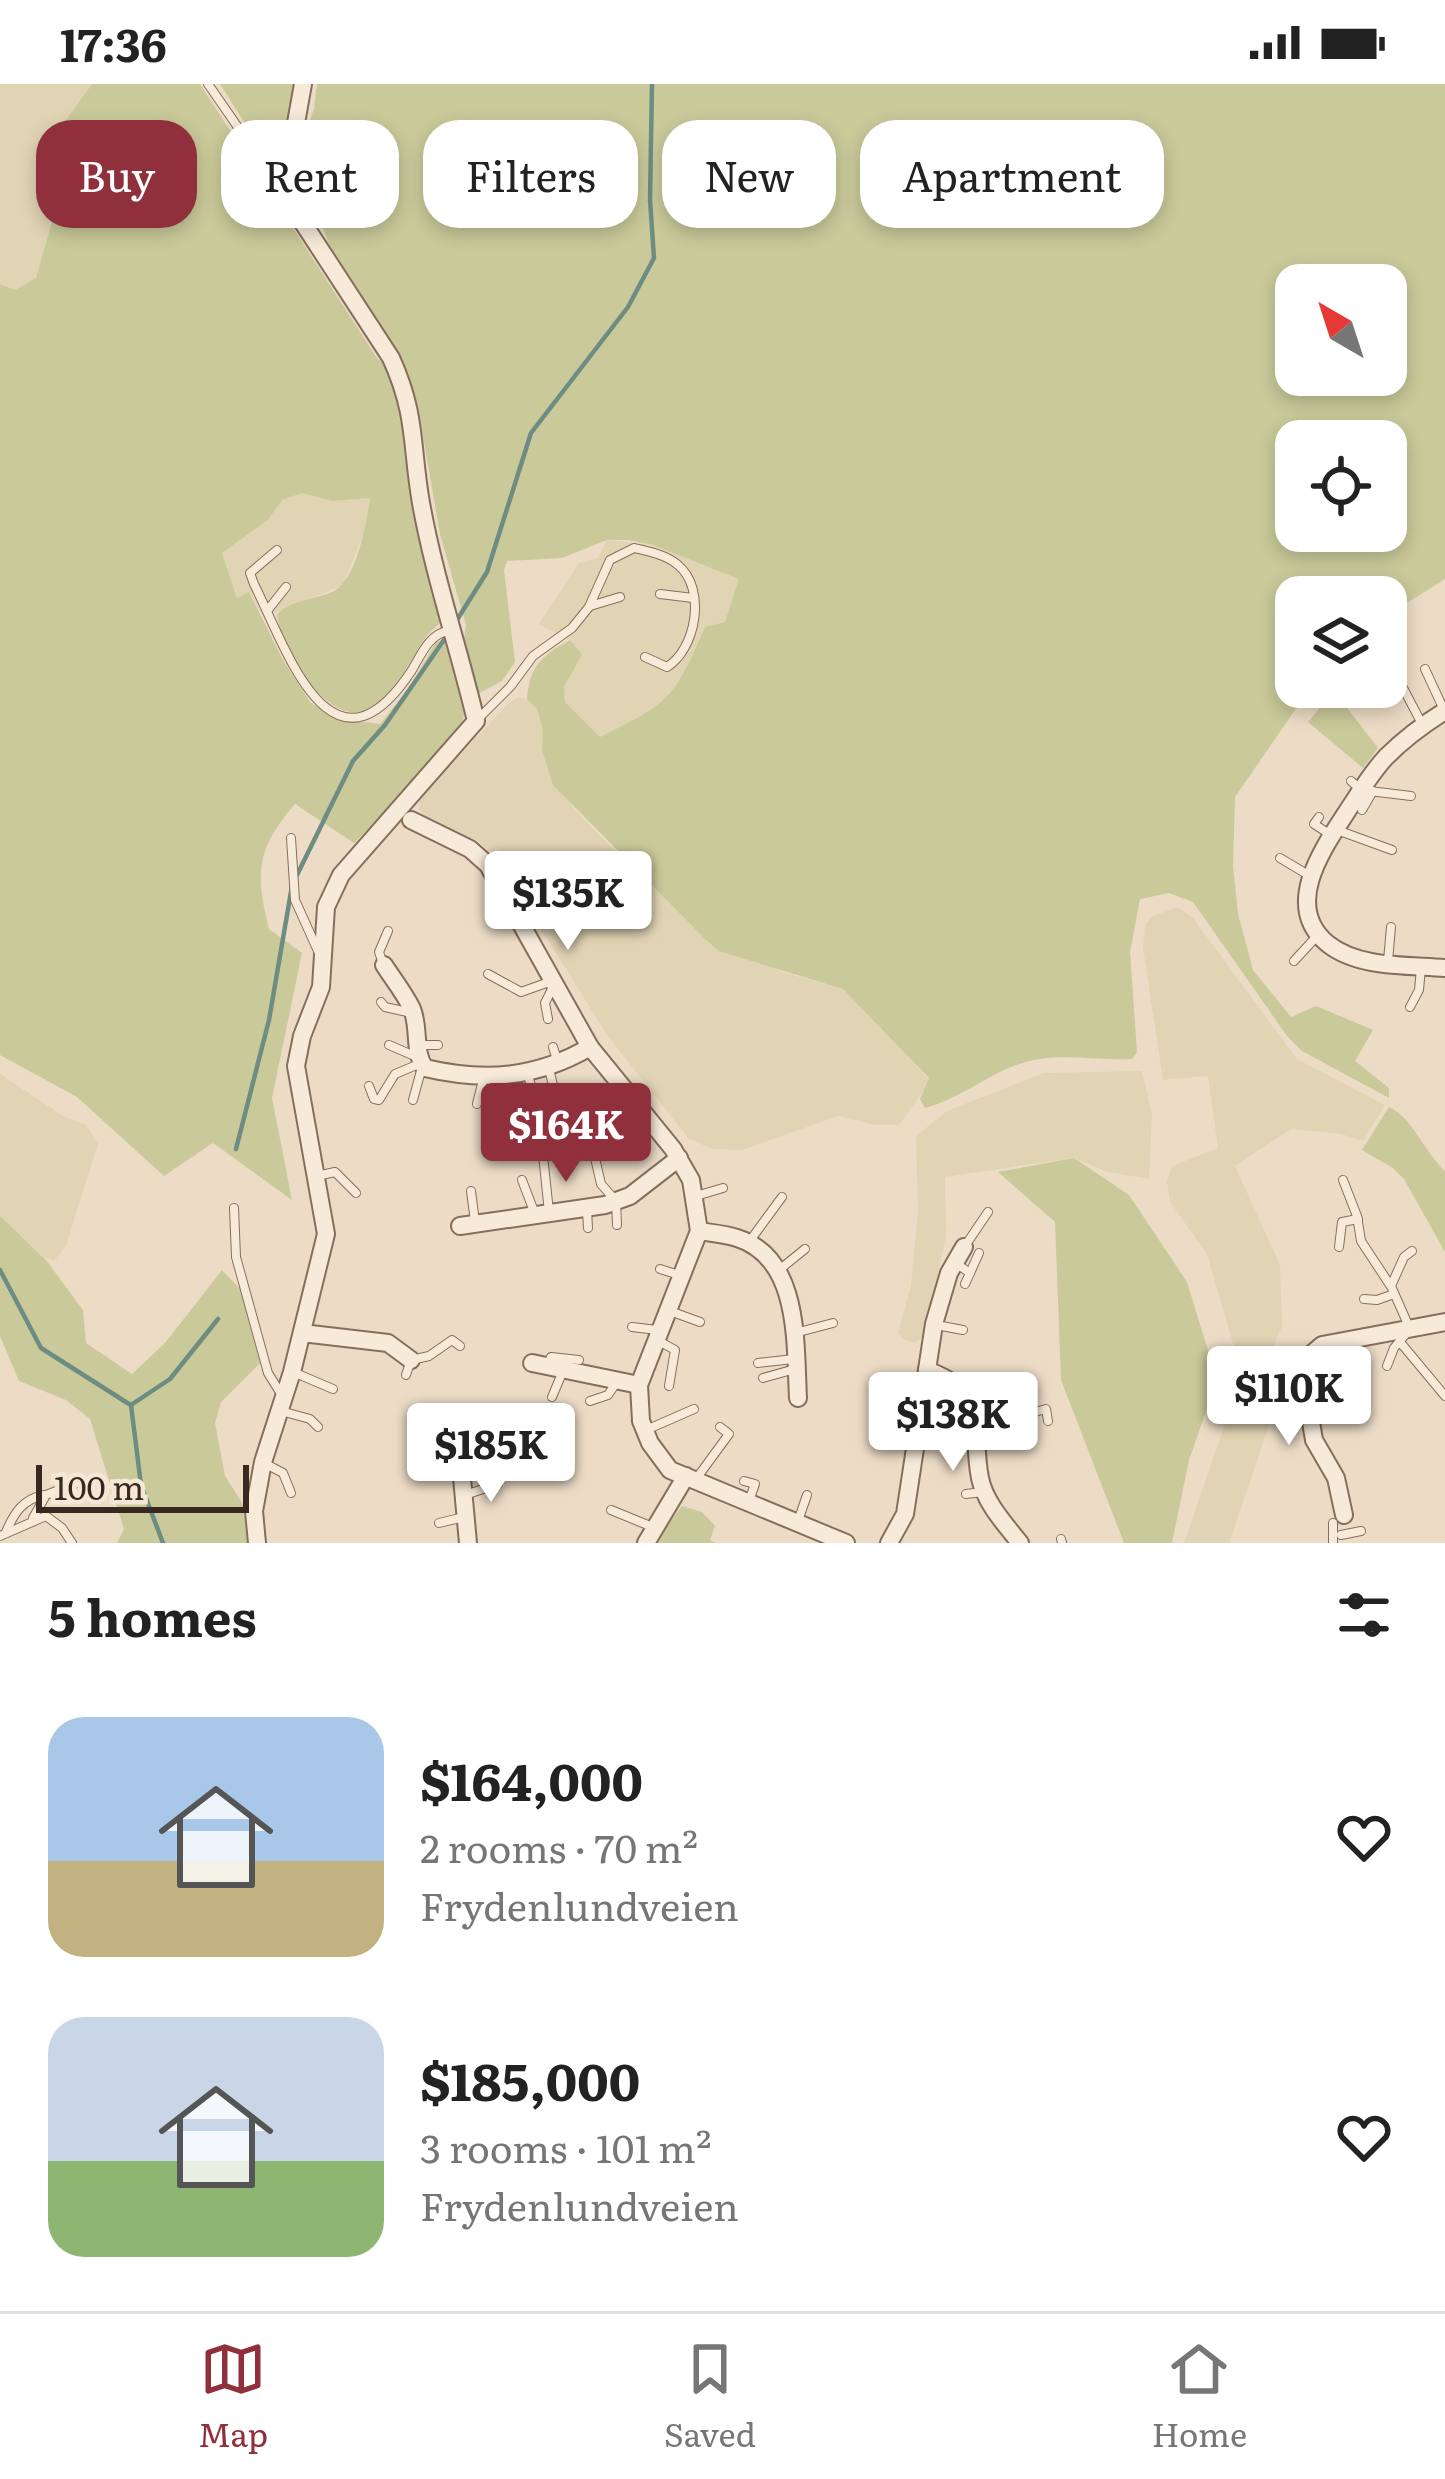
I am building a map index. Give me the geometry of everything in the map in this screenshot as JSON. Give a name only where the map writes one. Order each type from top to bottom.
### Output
[{"type":"street","points":[[297,120],[304,84]]},
{"type":"street","points":[[257,1543],[254,1511],[263,1462],[292,1372],[326,1234],[296,1066],[325,963],[326,908],[341,874],[402,817],[476,721],[421,503],[413,418],[404,386],[306,228]]},
{"type":"street","points":[[1445,711],[1387,756],[1362,788],[1311,876],[1307,895],[1307,926],[1355,968],[1388,963],[1445,968]]},
{"type":"street","points":[[402,817],[470,849],[488,865],[590,1047],[679,1159],[695,1196],[699,1231],[657,1334],[637,1399],[658,1457],[670,1470],[846,1543]]},
{"type":"street","points":[[384,965],[413,1013],[420,1058],[445,1072],[528,1073],[590,1047]]},
{"type":"street","points":[[467,1225],[616,1202],[679,1159]]},
{"type":"street","points":[[699,1231],[749,1244],[773,1262],[787,1295],[794,1334],[797,1398]]},
{"type":"street","points":[[889,1543],[904,1514],[940,1299],[968,1259]]},
{"type":"street","points":[[1339,1531],[1341,1476],[1306,1443],[1301,1363],[1322,1345],[1405,1335],[1445,1322]]},
{"type":"street","points":[[302,1333],[388,1337],[409,1367]]},
{"type":"street","points":[[555,1365],[639,1385]]},
{"type":"street","points":[[927,1370],[950,1379],[969,1395],[966,1409],[979,1427],[980,1477],[975,1493],[1020,1543]]},
{"type":"street","points":[[461,1468],[468,1543]]},
{"type":"street","points":[[651,1536],[690,1478]]},
{"type":"lane","points":[[208,84],[233,120]]},
{"type":"lane","points":[[476,721],[511,687],[532,656],[572,628],[589,607],[610,560],[634,548],[677,563],[693,598],[693,628],[677,660],[667,667],[645,658]]},
{"type":"lane","points":[[277,550],[250,573],[307,690],[349,718],[375,714],[403,683],[430,640],[444,631],[455,632]]},
{"type":"lane","points":[[267,611],[286,587]]},
{"type":"lane","points":[[661,594],[693,598]]},
{"type":"lane","points":[[589,607],[620,596]]},
{"type":"lane","points":[[1425,669],[1445,711]]},
{"type":"lane","points":[[1407,697],[1422,731]]},
{"type":"lane","points":[[1363,810],[1362,788],[1411,796]]},
{"type":"lane","points":[[1319,817],[1314,824],[1392,850]]},
{"type":"lane","points":[[291,838],[295,900],[325,963]]},
{"type":"lane","points":[[1280,858],[1311,876]]},
{"type":"lane","points":[[1294,961],[1307,926]]},
{"type":"lane","points":[[1388,963],[1391,927]]},
{"type":"lane","points":[[384,965],[380,952],[388,931]]},
{"type":"lane","points":[[1410,1006],[1419,991],[1420,966]]},
{"type":"lane","points":[[488,974],[521,992],[554,982]]},
{"type":"lane","points":[[548,1018],[545,1003],[554,982]]},
{"type":"lane","points":[[381,1002],[413,1013]]},
{"type":"lane","points":[[389,1045],[420,1058]]},
{"type":"lane","points":[[368,1086],[379,1100],[395,1074],[438,1045]]},
{"type":"lane","points":[[413,1100],[420,1058]]},
{"type":"lane","points":[[553,1060],[562,1120]]},
{"type":"lane","points":[[528,1073],[535,1100]]},
{"type":"lane","points":[[477,1104],[484,1074]]},
{"type":"lane","points":[[617,1126],[640,1108]]},
{"type":"lane","points":[[593,1149],[601,1184],[616,1202],[617,1225]]},
{"type":"lane","points":[[543,1215],[543,1155],[561,1156]]},
{"type":"lane","points":[[315,1176],[334,1172],[356,1193]]},
{"type":"lane","points":[[522,1180],[543,1215]]},
{"type":"lane","points":[[1343,1180],[1361,1241],[1392,1290],[1405,1335],[1445,1396]]},
{"type":"lane","points":[[695,1196],[723,1188]]},
{"type":"lane","points":[[467,1225],[471,1191]]},
{"type":"lane","points":[[749,1244],[782,1197]]},
{"type":"lane","points":[[234,1208],[236,1257],[268,1373],[282,1404],[319,1426]]},
{"type":"lane","points":[[587,1208],[588,1228]]},
{"type":"lane","points":[[964,1284],[968,1259],[988,1212]]},
{"type":"lane","points":[[1339,1247],[1342,1222],[1358,1220]]},
{"type":"lane","points":[[778,1271],[805,1249]]},
{"type":"lane","points":[[1364,1299],[1377,1300],[1392,1290],[1404,1257],[1412,1251]]},
{"type":"lane","points":[[660,1269],[680,1275]]},
{"type":"lane","points":[[666,1310],[700,1322]]},
{"type":"lane","points":[[794,1334],[833,1323]]},
{"type":"lane","points":[[934,1324],[963,1330]]},
{"type":"lane","points":[[632,1327],[657,1334],[675,1351],[669,1386]]},
{"type":"lane","points":[[1387,1366],[1405,1335]]},
{"type":"lane","points":[[409,1367],[452,1340],[460,1346]]},
{"type":"lane","points":[[758,1363],[796,1364]]},
{"type":"lane","points":[[1276,1371],[1301,1363]]},
{"type":"lane","points":[[763,1378],[796,1364]]},
{"type":"lane","points":[[552,1397],[555,1365]]},
{"type":"lane","points":[[292,1372],[333,1389]]},
{"type":"lane","points":[[950,1379],[968,1378],[981,1386],[998,1409]]},
{"type":"lane","points":[[590,1401],[608,1395],[617,1382]]},
{"type":"lane","points":[[645,1431],[694,1408]]},
{"type":"lane","points":[[979,1427],[1046,1409],[1048,1421]]},
{"type":"lane","points":[[690,1478],[729,1434],[720,1426]]},
{"type":"lane","points":[[263,1462],[283,1473],[291,1492]]},
{"type":"lane","points":[[434,1465],[461,1468]]},
{"type":"lane","points":[[744,1480],[755,1484],[748,1502]]},
{"type":"lane","points":[[2,1534],[15,1511],[33,1497],[82,1481]]},
{"type":"lane","points":[[464,1495],[498,1484]]},
{"type":"lane","points":[[32,1519],[46,1495]]},
{"type":"lane","points":[[797,1523],[807,1495]]},
{"type":"lane","points":[[611,1510],[651,1536]]},
{"type":"lane","points":[[2,1534],[46,1516],[72,1543]]},
{"type":"lane","points":[[439,1523],[465,1517]]},
{"type":"lane","points":[[1339,1531],[1361,1531]]},
{"type":"shaded area","points":[[0,84],[92,84],[66,120],[36,120],[36,228],[50,228],[36,279],[15,290],[0,284]]},
{"type":"shaded area","points":[[302,493],[332,501],[370,498],[364,533],[343,585],[264,617],[249,592],[237,599],[222,553],[268,520],[282,500]]},
{"type":"shaded area","points":[[607,540],[653,545],[740,579],[725,622],[705,627],[681,680],[660,707],[600,737],[565,702],[564,687],[581,654],[570,640],[539,624],[579,563],[598,558]]},
{"type":"shaded area","points":[[519,697],[537,709],[542,750],[571,805],[612,848],[662,891],[782,972],[843,989],[888,1033],[930,1081],[899,1125],[838,1116],[742,1150],[713,1149],[689,1139],[607,1035],[495,855],[476,840],[432,824],[419,809],[420,798]]},
{"type":"shaded area","points":[[1178,907],[1193,918],[1297,1059],[1385,1105],[1363,1141],[1291,1129],[1235,1166],[1280,1265],[1282,1327],[1263,1368],[1240,1368],[1207,1254],[1170,1202],[1167,1182],[1172,1166],[1218,1148],[1208,1076],[1163,1080],[1143,948],[1145,925],[1153,916]]},
{"type":"shaded area","points":[[1142,1071],[1152,1115],[1149,1179],[1108,1172],[1074,1158],[945,1177],[946,1236],[925,1335],[915,1343],[903,1339],[898,1333],[911,1285],[918,1211],[916,1136],[947,1111],[1043,1073]]},
{"type":"shaded area","points":[[0,1074],[63,1116],[86,1125],[98,1144],[66,1245],[54,1261],[0,1216]]},
{"type":"shaded area","points":[[1265,1378],[1271,1396],[1270,1423],[1229,1543],[1184,1543],[1235,1395],[1248,1381]]},
{"type":"green space","points":[[92,84],[200,84],[223,120],[221,228],[293,228],[389,372],[405,416],[421,547],[444,618],[425,638],[390,693],[374,707],[357,712],[340,709],[325,699],[298,666],[277,614],[330,593],[347,578],[359,551],[370,498],[332,501],[302,493],[282,500],[268,520],[222,553],[237,598],[249,592],[310,702],[334,718],[380,724],[410,687],[436,642],[445,640],[451,644],[465,711],[462,723],[406,791],[354,843],[295,804],[266,849],[261,877],[269,929],[302,953],[272,1098],[292,1200],[213,1143],[164,1176],[77,1097],[0,1055],[0,284],[15,290],[36,278],[50,228],[197,228],[197,120],[66,120]]},
{"type":"green space","points":[[220,84],[295,84],[292,120],[243,120]]},
{"type":"green space","points":[[317,84],[1445,84],[1445,579],[1407,603],[1407,576],[1275,576],[1275,708],[1296,708],[1235,797],[1233,866],[1238,914],[1253,970],[1291,1017],[1316,1006],[1373,1030],[1355,1061],[1389,1088],[1389,1098],[1302,1051],[1193,902],[1169,893],[1140,899],[1130,952],[1137,1052],[1132,1059],[1033,1060],[925,1108],[920,1099],[929,1078],[843,989],[719,951],[706,940],[553,785],[537,709],[527,699],[539,663],[570,640],[582,654],[564,687],[565,702],[600,737],[642,715],[676,685],[705,627],[725,622],[739,579],[628,540],[607,540],[562,558],[507,561],[504,570],[515,662],[502,681],[476,695],[464,639],[466,625],[440,534],[420,419],[407,375],[323,228],[399,228],[399,120],[310,120]]},
{"type":"green space","points":[[1320,708],[1347,708],[1378,748],[1363,768],[1308,722]]},
{"type":"green space","points":[[1389,1107],[1405,1119],[1445,1171],[1445,1252],[1404,1179],[1362,1150]]},
{"type":"green space","points":[[1074,1158],[1129,1195],[1187,1282],[1217,1380],[1189,1460],[1172,1543],[1124,1543],[1061,1380],[1055,1222],[998,1172]]},
{"type":"green space","points":[[0,1216],[46,1260],[83,1310],[86,1343],[132,1374],[165,1343],[222,1270],[240,1289],[260,1363],[221,1402],[215,1423],[225,1476],[243,1504],[248,1543],[117,1543],[124,1529],[90,1419],[66,1400],[19,1381],[0,1336]]},
{"type":"green space","points":[[682,1506],[702,1512],[715,1526],[710,1540],[715,1543],[654,1543]]},
{"type":"waterway","points":[[455,623],[487,572],[531,433],[628,307],[654,258],[652,84]]},
{"type":"waterway","points":[[297,875],[353,761],[385,725],[446,637]]},
{"type":"waterway","points":[[236,1149],[269,1020],[292,886]]},
{"type":"waterway","points":[[0,1270],[41,1348],[129,1404]]},
{"type":"waterway","points":[[163,1543],[141,1485],[131,1405],[170,1379],[218,1319]]}]
